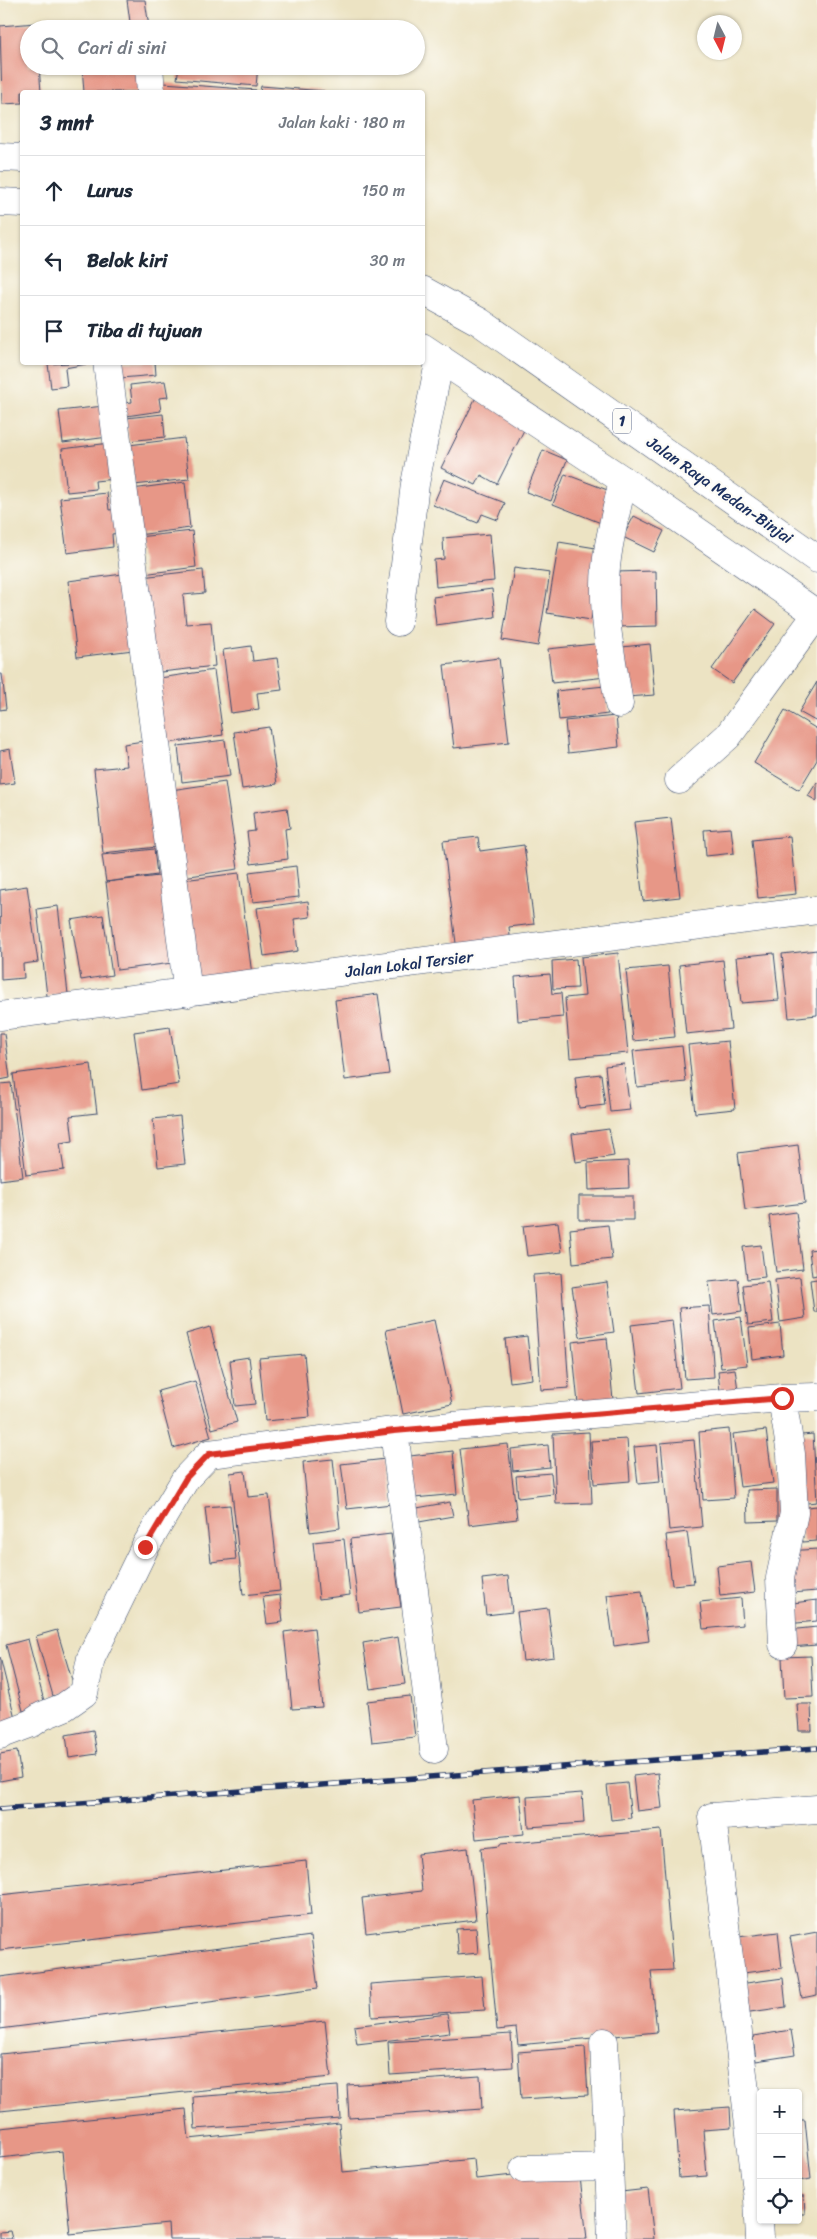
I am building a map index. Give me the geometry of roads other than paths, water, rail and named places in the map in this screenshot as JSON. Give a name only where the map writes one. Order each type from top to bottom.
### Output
[{"type":"street","points":[[150,75],[151,90]]},
{"type":"street","points":[[0,157],[20,158]]},
{"type":"street","points":[[0,202],[20,203]]},
{"type":"street","name":"Jalan Raya Medan-Binjai","points":[[425,292],[480,322],[816,556]]},
{"type":"street","points":[[398,622],[431,353],[623,480],[817,614],[728,736],[679,780]]},
{"type":"street","points":[[107,365],[188,993]]},
{"type":"street","points":[[619,704],[606,624],[604,584],[623,480]]},
{"type":"street","name":"Jalan Lokal Tersier","points":[[0,1016],[817,910]]},
{"type":"street","points":[[0,1735],[32,1724],[42,1716],[64,1707],[84,1693],[91,1658],[145,1547],[186,1478],[209,1454],[394,1431],[782,1398],[817,1397]]},
{"type":"street","points":[[782,1398],[791,1454],[794,1506],[792,1525],[780,1578],[783,1644]]},
{"type":"street","points":[[394,1431],[434,1749]]},
{"type":"street","points":[[760,2239],[758,2199],[712,1817],[817,1809]]},
{"type":"street","points":[[604,2042],[612,2239]]},
{"type":"street","points":[[524,2169],[609,2167]]},
{"type":"railway","points":[[0,1809],[817,1748]]}]
